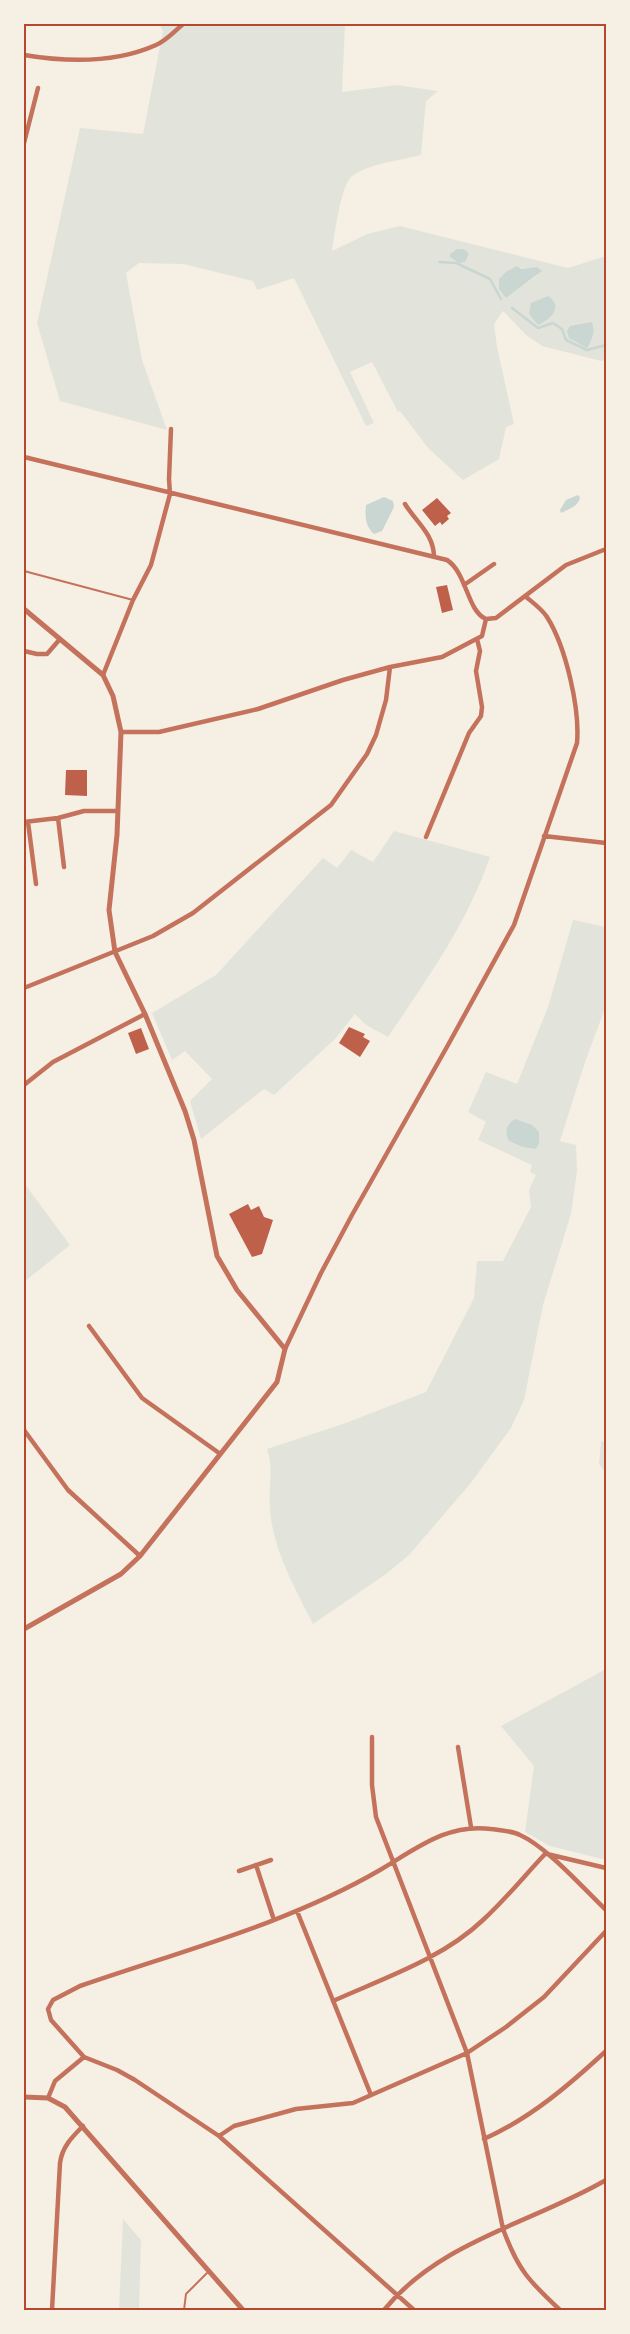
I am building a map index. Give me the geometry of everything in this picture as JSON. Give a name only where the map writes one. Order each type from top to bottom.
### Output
[{"type":"street","points":[[24,56],[51,59],[122,56],[158,45],[183,24]]},
{"type":"street","points":[[24,143],[38,88]]},
{"type":"street","points":[[103,675],[133,600],[151,566],[170,494],[170,429]]},
{"type":"street","points":[[24,457],[434,557],[452,564],[478,615],[486,619],[496,618],[566,565],[606,549]]},
{"type":"street","points":[[406,504],[428,534],[434,549],[434,557]]},
{"type":"street","points":[[464,585],[494,564]]},
{"type":"street","points":[[24,1629],[120,1574],[140,1556],[276,1382],[285,1348],[347,1223],[448,1046],[514,925],[544,836],[560,797],[577,743],[578,726],[570,679],[560,647],[547,616],[525,596]]},
{"type":"street","points":[[24,609],[103,675],[113,696],[121,732],[109,910],[115,952],[144,1014],[189,1126],[217,1256],[237,1290],[285,1348]]},
{"type":"street","points":[[121,732],[159,732],[205,723],[258,710],[342,680],[390,667],[442,658],[482,636],[486,619]]},
{"type":"street","points":[[24,651],[47,654],[60,638]]},
{"type":"street","points":[[426,837],[469,733],[481,716],[482,707],[476,671],[480,651],[476,639]]},
{"type":"street","points":[[24,988],[153,936],[193,913],[331,805],[367,754],[376,734],[386,700],[390,667]]},
{"type":"street","points":[[36,884],[26,822],[58,818],[84,811],[117,811]]},
{"type":"street","points":[[58,818],[64,867]]},
{"type":"street","points":[[544,836],[606,843]]},
{"type":"street","points":[[24,1085],[53,1062],[144,1014]]},
{"type":"street","points":[[88,1326],[142,1398],[219,1453]]},
{"type":"street","points":[[24,1430],[68,1490],[140,1556]]},
{"type":"street","points":[[372,1736],[372,1785],[376,1817],[391,1861],[467,2053],[503,2229],[513,2257],[523,2274],[560,2310]]},
{"type":"street","points":[[458,1747],[472,1827]]},
{"type":"street","points":[[414,2310],[219,2136],[135,2080],[116,2070],[84,2058],[51,2020],[48,2009],[53,2000],[80,1986],[298,1911],[356,1883],[391,1861],[449,1831],[472,1827],[520,1835],[546,1853],[606,1910]]},
{"type":"street","points":[[546,1853],[606,1868]]},
{"type":"street","points":[[333,2001],[429,1957],[483,1921],[546,1853]]},
{"type":"street","points":[[239,1871],[271,1860]]},
{"type":"street","points":[[256,1865],[274,1920]]},
{"type":"street","points":[[298,1911],[371,2095]]},
{"type":"street","points":[[219,2136],[234,2126],[296,2109],[352,2103],[467,2053],[506,2027],[544,1997],[606,1931]]},
{"type":"street","points":[[484,2139],[503,2131],[533,2112],[606,2051]]},
{"type":"street","points":[[48,2098],[55,2081],[84,2058]]},
{"type":"street","points":[[24,2096],[48,2098],[65,2107],[243,2310]]},
{"type":"street","points":[[52,2310],[61,2153],[82,2126]]},
{"type":"street","points":[[384,2310],[396,2295],[454,2251],[574,2198],[606,2180]]},
{"type":"lane","points":[[24,571],[133,600]]},
{"type":"lane","points":[[184,2310],[186,2294],[209,2272]]},
{"type":"shaded area","points":[[159,24],[345,24],[342,92],[397,85],[438,91],[426,101],[421,155],[366,168],[351,177],[347,182],[338,212],[332,251],[367,234],[400,226],[568,268],[606,256],[606,360],[601,361],[542,346],[526,335],[503,311],[494,324],[497,347],[514,424],[506,427],[499,459],[463,480],[428,448],[400,411],[398,412],[372,362],[350,372],[374,423],[366,426],[294,278],[257,290],[253,281],[183,264],[139,263],[126,273],[142,360],[167,430],[60,401],[37,323],[80,128],[143,134],[163,31]],"holes":[[[517,266],[538,275],[505,298]],[[592,322],[594,327],[591,342],[578,326]]]},
{"type":"shaded area","points":[[457,249],[464,249],[469,254],[465,262],[459,263],[450,257],[450,254]]},
{"type":"shaded area","points":[[517,266],[522,269],[537,267],[542,271],[506,298],[499,289],[499,279],[506,272]]},
{"type":"shaded area","points":[[548,296],[555,304],[554,312],[538,325],[529,314],[531,303]]},
{"type":"shaded area","points":[[592,322],[593,335],[587,348],[569,338],[567,331],[570,326]]},
{"type":"shaded area","points":[[578,495],[580,497],[576,505],[561,513],[560,510],[566,500]]},
{"type":"shaded area","points":[[384,497],[393,501],[394,507],[382,531],[374,534],[366,521],[366,505]]},
{"type":"shaded area","points":[[394,831],[490,857],[470,905],[445,950],[388,1037],[366,1025],[355,1014],[335,1039],[274,1095],[264,1089],[201,1139],[190,1101],[212,1079],[185,1051],[172,1060],[152,1013],[216,975],[323,858],[337,868],[351,850],[373,862]]},
{"type":"shaded area","points":[[573,920],[606,927],[606,1006],[585,1062],[560,1141],[576,1145],[577,1171],[571,1214],[543,1305],[524,1400],[511,1428],[470,1484],[409,1555],[386,1574],[313,1624],[292,1583],[275,1540],[270,1510],[270,1464],[267,1449],[343,1424],[426,1392],[474,1298],[477,1261],[503,1261],[531,1207],[529,1190],[536,1175],[530,1172],[532,1165],[478,1140],[486,1122],[468,1112],[486,1072],[517,1084],[548,1007]]},
{"type":"shaded area","points":[[515,1119],[532,1125],[539,1132],[539,1143],[536,1149],[523,1147],[509,1141],[507,1128]]},
{"type":"shaded area","points":[[24,1183],[70,1245],[24,1282]]},
{"type":"shaded area","points":[[601,1441],[606,1442],[606,1473],[599,1464]]},
{"type":"shaded area","points":[[606,1669],[606,1860],[550,1846],[525,1832],[534,1766],[501,1726]]},
{"type":"shaded area","points":[[123,2219],[141,2240],[139,2310],[119,2310]]},
{"type":"building","points":[[437,498],[451,513],[447,516],[449,519],[442,525],[440,522],[435,526],[422,510]]},
{"type":"building","points":[[447,585],[453,610],[442,613],[436,587]]},
{"type":"building","points":[[66,770],[87,770],[87,796],[65,795]]},
{"type":"building","points":[[349,1027],[365,1034],[363,1037],[370,1041],[360,1057],[339,1043]]},
{"type":"building","points":[[141,1028],[149,1049],[136,1054],[128,1033]]},
{"type":"building","points":[[248,1204],[251,1210],[259,1206],[264,1217],[273,1220],[262,1254],[252,1257],[229,1214]]},
{"type":"waterway","points":[[439,262],[456,263],[490,279],[501,299]]},
{"type":"waterway","points":[[512,308],[538,328],[553,323],[562,329],[566,340],[587,350],[606,345]]}]
